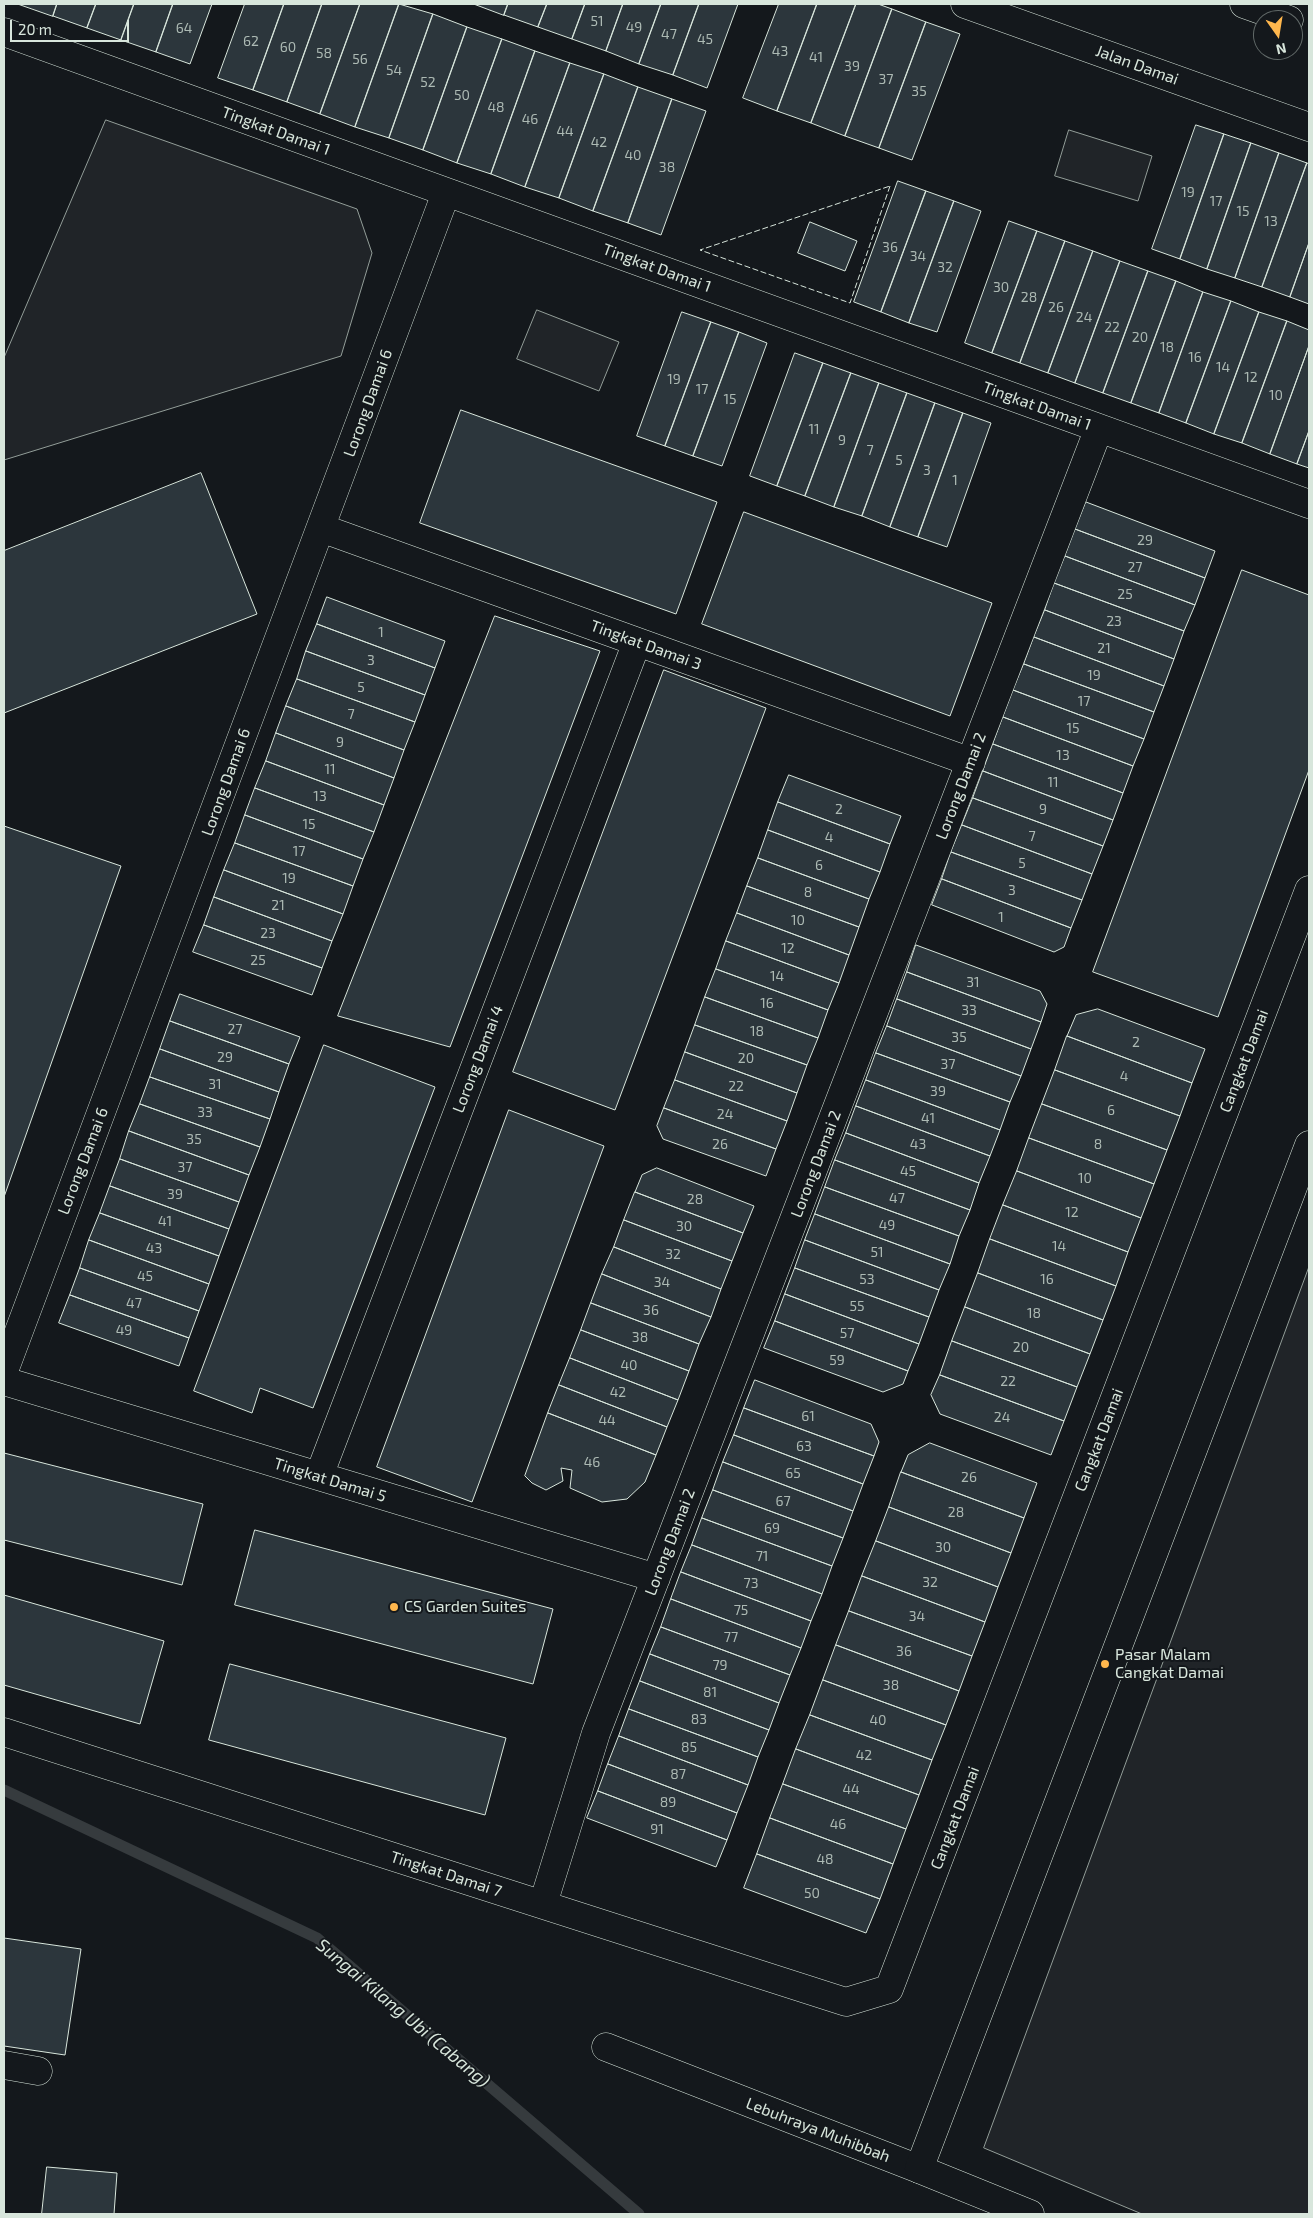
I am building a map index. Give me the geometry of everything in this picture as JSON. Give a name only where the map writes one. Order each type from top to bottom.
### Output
[{"type":"street","name":"Jalan Damai","points":[[965,4],[1309,127]]},
{"type":"street","points":[[1244,4],[1261,10]]},
{"type":"street","name":"Tingkat Damai 1","points":[[4,32],[1309,504]]},
{"type":"street","name":"Lorong Damai 6","points":[[4,1371],[446,193]]},
{"type":"street","name":"Lorong Damai 2","points":[[543,1904],[596,1733],[1099,428]]},
{"type":"street","name":"Tingkat Damai 3","points":[[321,528],[970,762]]},
{"type":"street","name":"Lorong Damai 4","points":[[319,1476],[637,642]]},
{"type":"street","name":"Cangkat Damai","points":[[889,1988],[1309,890]]},
{"type":"street","points":[[920,2169],[1309,1145]]},
{"type":"street","name":"Tingkat Damai 5","points":[[4,1381],[656,1578]]},
{"type":"street","name":"Tingkat Damai 7","points":[[4,1732],[846,2002],[889,1988]]},
{"type":"street","name":"Lebuhraya Muhibbah","points":[[606,2047],[920,2169],[1030,2214]]},
{"type":"street","points":[[4,2065],[38,2072]]},
{"type":"shaded area","points":[[106,120],[357,209],[372,253],[341,356],[4,460],[4,358]]},
{"type":"shaded area","points":[[1069,130],[1152,156],[1138,201],[1055,176]]},
{"type":"shaded area","points":[[537,310],[619,342],[599,391],[517,359]]},
{"type":"shaded area","points":[[1309,1267],[1309,2214],[1142,2214],[984,2148]]},
{"type":"building","points":[[18,4],[57,4],[53,16]]},
{"type":"building","points":[[57,4],[96,4],[87,28],[53,16]]},
{"type":"building","points":[[96,4],[134,4],[121,40],[87,28]]},
{"type":"building","points":[[134,4],[173,4],[156,52],[121,40]]},
{"type":"building","points":[[173,4],[212,4],[190,64],[156,52]]},
{"type":"building","points":[[245,4],[284,4],[253,90],[218,78]]},
{"type":"building","points":[[284,4],[322,4],[287,102],[253,90]]},
{"type":"building","points":[[322,4],[360,4],[320,114],[287,102]]},
{"type":"building","points":[[360,4],[399,4],[355,127],[320,114]]},
{"type":"building","points":[[399,4],[433,14],[389,138],[355,127]]},
{"type":"building","points":[[474,4],[508,4],[504,15]]},
{"type":"building","points":[[508,4],[547,4],[538,27],[504,15]]},
{"type":"building","points":[[547,4],[585,4],[572,39],[538,27]]},
{"type":"building","points":[[585,4],[623,4],[606,51],[572,39]]},
{"type":"building","points":[[623,4],[661,4],[639,64],[606,51]]},
{"type":"building","points":[[661,4],[699,4],[673,75],[639,64]]},
{"type":"building","points":[[699,4],[738,4],[707,88],[673,75]]},
{"type":"building","points":[[779,4],[817,4],[777,111],[743,98]]},
{"type":"building","points":[[817,4],[856,4],[811,123],[777,111]]},
{"type":"building","points":[[856,4],[878,4],[892,9],[845,136],[811,123]]},
{"type":"building","points":[[892,9],[926,22],[879,148],[845,136]]},
{"type":"building","points":[[433,14],[467,27],[423,150],[389,138]]},
{"type":"building","points":[[926,22],[960,34],[912,160],[879,148]]},
{"type":"building","points":[[467,27],[502,39],[457,163],[423,150]]},
{"type":"building","points":[[502,39],[535,51],[491,174],[457,163]]},
{"type":"building","points":[[535,51],[570,63],[525,187],[491,174]]},
{"type":"building","points":[[570,63],[604,74],[559,198],[525,187]]},
{"type":"building","points":[[604,74],[638,87],[593,211],[559,198]]},
{"type":"building","points":[[638,87],[672,99],[628,223],[593,211]]},
{"type":"building","points":[[672,99],[706,111],[661,235],[628,223]]},
{"type":"building","points":[[1196,125],[1224,134],[1180,259],[1152,249]]},
{"type":"building","points":[[1224,134],[1251,143],[1207,269],[1180,259]]},
{"type":"building","points":[[1251,143],[1279,153],[1235,278],[1207,269]]},
{"type":"building","points":[[1279,153],[1307,163],[1262,287],[1235,278]]},
{"type":"building","points":[[1307,163],[1309,164],[1309,243],[1290,297],[1262,287]]},
{"type":"building","points":[[898,181],[926,191],[881,312],[854,302]]},
{"type":"building","points":[[926,191],[954,201],[909,323],[881,312]]},
{"type":"building","points":[[954,201],[981,211],[937,332],[909,323]]},
{"type":"building","points":[[1009,221],[1037,231],[992,353],[965,343]]},
{"type":"building","points":[[810,222],[857,241],[845,271],[798,253]]},
{"type":"building","points":[[1037,231],[1065,241],[1020,363],[992,353]]},
{"type":"building","points":[[1065,241],[1093,251],[1048,373],[1020,363]]},
{"type":"building","points":[[1309,243],[1309,304],[1290,297]]},
{"type":"building","points":[[1093,251],[1120,261],[1075,383],[1048,373]]},
{"type":"building","points":[[1120,261],[1148,271],[1103,393],[1075,383]]},
{"type":"building","points":[[1148,271],[1176,281],[1131,403],[1103,393]]},
{"type":"building","points":[[1176,281],[1203,292],[1159,413],[1131,403]]},
{"type":"building","points":[[1203,292],[1231,301],[1186,423],[1159,413]]},
{"type":"building","points":[[1231,301],[1259,312],[1214,434],[1186,423]]},
{"type":"building","points":[[682,312],[711,322],[665,446],[637,436]]},
{"type":"building","points":[[1259,312],[1287,321],[1242,443],[1214,434]]},
{"type":"building","points":[[1287,321],[1309,330],[1309,346],[1270,454],[1242,443]]},
{"type":"building","points":[[711,322],[739,332],[693,456],[665,446]]},
{"type":"building","points":[[739,332],[767,343],[722,466],[693,456]]},
{"type":"building","points":[[1309,346],[1309,431],[1297,464],[1270,454]]},
{"type":"building","points":[[795,353],[823,363],[777,486],[750,476]]},
{"type":"building","points":[[823,363],[851,373],[805,496],[777,486]]},
{"type":"building","points":[[851,373],[879,383],[834,507],[805,496]]},
{"type":"building","points":[[879,383],[907,393],[862,516],[834,507]]},
{"type":"building","points":[[907,393],[935,403],[890,527],[862,516]]},
{"type":"building","points":[[935,403],[963,413],[918,537],[890,527]]},
{"type":"building","points":[[461,410],[717,502],[676,614],[420,523]]},
{"type":"building","points":[[963,413],[991,423],[947,547],[918,537]]},
{"type":"building","points":[[1309,431],[1309,468],[1297,464]]},
{"type":"building","points":[[201,473],[257,614],[4,713],[4,551]]},
{"type":"building","points":[[1086,502],[1215,551],[1205,578],[1075,529]]},
{"type":"building","points":[[744,512],[992,603],[950,716],[702,624]]},
{"type":"building","points":[[1075,529],[1205,578],[1195,605],[1065,556]]},
{"type":"building","points":[[1065,556],[1195,605],[1184,631],[1054,583]]},
{"type":"building","points":[[1242,570],[1309,595],[1309,770],[1218,1017],[1093,972]]},
{"type":"building","points":[[1054,583],[1184,631],[1174,659],[1045,610]]},
{"type":"building","points":[[327,597],[445,641],[435,668],[317,624]]},
{"type":"building","points":[[1045,610],[1174,659],[1164,686],[1034,637]]},
{"type":"building","points":[[495,616],[600,651],[450,1047],[338,1016]]},
{"type":"building","points":[[317,624],[435,668],[425,695],[306,651]]},
{"type":"building","points":[[1034,637],[1164,686],[1154,712],[1024,664]]},
{"type":"building","points":[[306,651],[425,695],[415,722],[297,679]]},
{"type":"building","points":[[1024,664],[1154,712],[1144,739],[1013,690]]},
{"type":"building","points":[[664,670],[766,708],[615,1110],[513,1072]]},
{"type":"building","points":[[297,679],[415,722],[404,750],[286,706]]},
{"type":"building","points":[[1013,690],[1144,739],[1133,766],[1003,717]]},
{"type":"building","points":[[286,706],[404,750],[394,778],[276,733]]},
{"type":"building","points":[[1003,717],[1133,766],[1123,793],[993,744]]},
{"type":"building","points":[[276,733],[394,778],[384,805],[266,761]]},
{"type":"building","points":[[993,744],[1123,793],[1113,820],[983,771]]},
{"type":"building","points":[[266,761],[384,805],[374,832],[255,788]]},
{"type":"building","points":[[983,771],[1113,820],[1103,846],[973,798]]},
{"type":"building","points":[[789,775],[901,816],[890,844],[778,802]]},
{"type":"building","points":[[255,788],[374,832],[363,859],[245,815]]},
{"type":"building","points":[[973,798],[1103,846],[1092,874],[962,825]]},
{"type":"building","points":[[778,802],[890,844],[880,872],[768,830]]},
{"type":"building","points":[[245,815],[363,859],[353,886],[235,843]]},
{"type":"building","points":[[962,825],[1092,874],[1082,900],[951,852]]},
{"type":"building","points":[[4,826],[121,866],[4,1197]]},
{"type":"building","points":[[768,830],[880,872],[869,899],[758,858]]},
{"type":"building","points":[[235,843],[353,886],[343,914],[224,870]]},
{"type":"building","points":[[951,852],[1082,900],[1071,928],[942,879]]},
{"type":"building","points":[[758,858],[869,899],[859,927],[747,886]]},
{"type":"building","points":[[224,870],[343,914],[332,941],[214,897]]},
{"type":"building","points":[[942,879],[1071,928],[1064,947],[1054,952],[932,905]]},
{"type":"building","points":[[747,886],[859,927],[849,955],[737,913]]},
{"type":"building","points":[[214,897],[332,941],[322,968],[204,925]]},
{"type":"building","points":[[737,913],[849,955],[839,983],[726,941]]},
{"type":"building","points":[[204,925],[322,968],[312,995],[193,952]]},
{"type":"building","points":[[726,941],[839,983],[828,1010],[716,969]]},
{"type":"building","points":[[916,945],[1040,991],[1047,1004],[1041,1022],[907,972]]},
{"type":"building","points":[[716,969],[828,1010],[818,1038],[705,997]]},
{"type":"building","points":[[907,972],[1041,1022],[1031,1049],[897,999]]},
{"type":"building","points":[[180,994],[300,1037],[289,1064],[170,1021]]},
{"type":"building","points":[[705,997],[818,1038],[807,1065],[695,1025]]},
{"type":"building","points":[[897,999],[1031,1049],[1021,1076],[887,1026]]},
{"type":"building","points":[[1098,1009],[1205,1049],[1192,1083],[1067,1036],[1076,1015]]},
{"type":"building","points":[[170,1021],[289,1064],[279,1092],[160,1049]]},
{"type":"building","points":[[695,1025],[807,1065],[797,1093],[685,1052]]},
{"type":"building","points":[[887,1026],[1021,1076],[1010,1102],[876,1053]]},
{"type":"building","points":[[1067,1036],[1192,1083],[1180,1116],[1055,1070]]},
{"type":"building","points":[[324,1045],[435,1087],[313,1408],[260,1388],[252,1413],[194,1391]]},
{"type":"building","points":[[160,1049],[279,1092],[270,1119],[150,1077]]},
{"type":"building","points":[[685,1052],[797,1093],[787,1121],[675,1080]]},
{"type":"building","points":[[876,1053],[1010,1102],[1000,1130],[866,1080]]},
{"type":"building","points":[[1055,1070],[1180,1116],[1167,1150],[1042,1104]]},
{"type":"building","points":[[150,1077],[270,1119],[260,1147],[140,1104]]},
{"type":"building","points":[[675,1080],[787,1121],[776,1149],[664,1108]]},
{"type":"building","points":[[866,1080],[1000,1130],[990,1156],[856,1106]]},
{"type":"building","points":[[140,1104],[260,1147],[249,1175],[129,1131]]},
{"type":"building","points":[[1042,1104],[1167,1150],[1154,1184],[1029,1138]]},
{"type":"building","points":[[856,1106],[990,1156],[979,1183],[846,1133]]},
{"type":"building","points":[[664,1108],[776,1149],[766,1176],[663,1139],[657,1126]]},
{"type":"building","points":[[509,1110],[604,1146],[472,1502],[377,1467]]},
{"type":"building","points":[[129,1131],[249,1175],[239,1202],[120,1159]]},
{"type":"building","points":[[846,1133],[979,1183],[970,1210],[835,1160]]},
{"type":"building","points":[[1029,1138],[1154,1184],[1141,1218],[1017,1171]]},
{"type":"building","points":[[120,1159],[239,1202],[229,1229],[110,1186]]},
{"type":"building","points":[[835,1160],[970,1210],[959,1236],[825,1187]]},
{"type":"building","points":[[657,1168],[754,1206],[743,1233],[635,1192],[642,1175]]},
{"type":"building","points":[[1017,1171],[1141,1218],[1128,1252],[1003,1205]]},
{"type":"building","points":[[110,1186],[229,1229],[219,1256],[100,1213]]},
{"type":"building","points":[[825,1187],[959,1236],[950,1264],[815,1214]]},
{"type":"building","points":[[635,1192],[743,1233],[732,1261],[624,1220]]},
{"type":"building","points":[[1003,1205],[1128,1252],[1116,1286],[990,1239]]},
{"type":"building","points":[[100,1213],[219,1256],[209,1284],[89,1240]]},
{"type":"building","points":[[815,1214],[950,1264],[939,1290],[805,1240]]},
{"type":"building","points":[[624,1220],[732,1261],[721,1289],[614,1247]]},
{"type":"building","points":[[990,1239],[1116,1286],[1103,1320],[978,1273]]},
{"type":"building","points":[[89,1240],[209,1284],[199,1311],[80,1268]]},
{"type":"building","points":[[805,1240],[939,1290],[929,1317],[795,1268]]},
{"type":"building","points":[[614,1247],[721,1289],[711,1317],[602,1274]]},
{"type":"building","points":[[80,1268],[199,1311],[189,1338],[70,1295]]},
{"type":"building","points":[[795,1268],[929,1317],[919,1344],[785,1294]]},
{"type":"building","points":[[978,1273],[1103,1320],[1090,1354],[965,1307]]},
{"type":"building","points":[[602,1274],[711,1317],[699,1344],[591,1303]]},
{"type":"building","points":[[785,1294],[919,1344],[908,1371],[775,1321]]},
{"type":"building","points":[[70,1295],[189,1338],[179,1366],[59,1323]]},
{"type":"building","points":[[591,1303],[699,1344],[689,1371],[581,1330]]},
{"type":"building","points":[[965,1307],[1090,1354],[1077,1387],[952,1341]]},
{"type":"building","points":[[775,1321],[908,1371],[903,1384],[883,1392],[764,1348]]},
{"type":"building","points":[[581,1330],[689,1371],[678,1400],[570,1358]]},
{"type":"building","points":[[952,1341],[1077,1387],[1064,1421],[940,1375]]},
{"type":"building","points":[[570,1358],[678,1400],[667,1427],[559,1385]]},
{"type":"building","points":[[940,1375],[1064,1421],[1051,1455],[940,1414],[931,1395]]},
{"type":"building","points":[[755,1380],[871,1424],[879,1442],[874,1456],[744,1408]]},
{"type":"building","points":[[559,1385],[667,1427],[656,1455],[548,1413]]},
{"type":"building","points":[[744,1408],[874,1456],[863,1484],[734,1435]]},
{"type":"building","points":[[548,1413],[656,1455],[645,1482],[627,1499],[602,1502],[570,1488],[572,1470],[561,1468],[563,1481],[546,1490],[532,1483],[525,1476]]},
{"type":"building","points":[[734,1435],[863,1484],[853,1511],[723,1462]]},
{"type":"building","points":[[930,1443],[1037,1483],[1024,1518],[901,1472],[908,1455]]},
{"type":"building","points":[[4,1453],[203,1504],[182,1585],[4,1540]]},
{"type":"building","points":[[723,1462],[853,1511],[843,1538],[713,1490]]},
{"type":"building","points":[[901,1472],[1024,1518],[1011,1553],[889,1507]]},
{"type":"building","points":[[713,1490],[843,1538],[832,1566],[702,1518]]},
{"type":"building","points":[[889,1507],[1011,1553],[998,1587],[876,1541]]},
{"type":"building","points":[[702,1518],[832,1566],[822,1594],[692,1545]]},
{"type":"building","name":"CS Garden Suites","points":[[255,1530],[553,1609],[533,1684],[235,1605]]},
{"type":"building","points":[[876,1541],[998,1587],[985,1622],[862,1576]]},
{"type":"building","points":[[692,1545],[822,1594],[811,1621],[681,1572]]},
{"type":"building","points":[[681,1572],[811,1621],[801,1648],[671,1599]]},
{"type":"building","points":[[862,1576],[985,1622],[972,1656],[849,1611]]},
{"type":"building","points":[[4,1595],[164,1641],[140,1724],[4,1685]]},
{"type":"building","points":[[671,1599],[801,1648],[790,1675],[661,1627]]},
{"type":"building","points":[[849,1611],[972,1656],[959,1691],[836,1645]]},
{"type":"building","points":[[661,1627],[790,1675],[779,1703],[650,1654]]},
{"type":"building","points":[[836,1645],[959,1691],[946,1725],[823,1680]]},
{"type":"building","points":[[650,1654],[779,1703],[769,1730],[640,1681]]},
{"type":"building","points":[[230,1664],[506,1738],[485,1815],[209,1740]]},
{"type":"building","points":[[823,1680],[946,1725],[932,1760],[810,1715]]},
{"type":"building","points":[[640,1681],[769,1730],[758,1757],[629,1709]]},
{"type":"building","points":[[629,1709],[758,1757],[748,1785],[619,1736]]},
{"type":"building","points":[[810,1715],[932,1760],[919,1795],[796,1749]]},
{"type":"building","points":[[619,1736],[748,1785],[737,1813],[608,1764]]},
{"type":"building","points":[[796,1749],[919,1795],[906,1829],[783,1784]]},
{"type":"building","points":[[608,1764],[737,1813],[727,1840],[598,1791]]},
{"type":"building","points":[[783,1784],[906,1829],[893,1864],[770,1818]]},
{"type":"building","points":[[598,1791],[727,1840],[716,1867],[587,1818]]},
{"type":"building","points":[[770,1818],[893,1864],[880,1899],[757,1854]]},
{"type":"building","points":[[757,1854],[880,1899],[866,1933],[744,1888]]},
{"type":"building","points":[[4,1938],[81,1949],[65,2055],[4,2046]]},
{"type":"building","points":[[47,2167],[117,2173],[114,2214],[42,2214]]},
{"type":"waterway","name":"Sungai Kilang Ubi (Cabang)","points":[[4,1790],[317,1938],[639,2214]]},
{"type":"fence","points":[[890,186],[850,303],[700,250],[890,186]]},
{"type":"place","name":"CS Garden Suites","points":[[394,1607]]},
{"type":"place","name":"Pasar Malam Cangkat Damai","points":[[1105,1664]]}]
